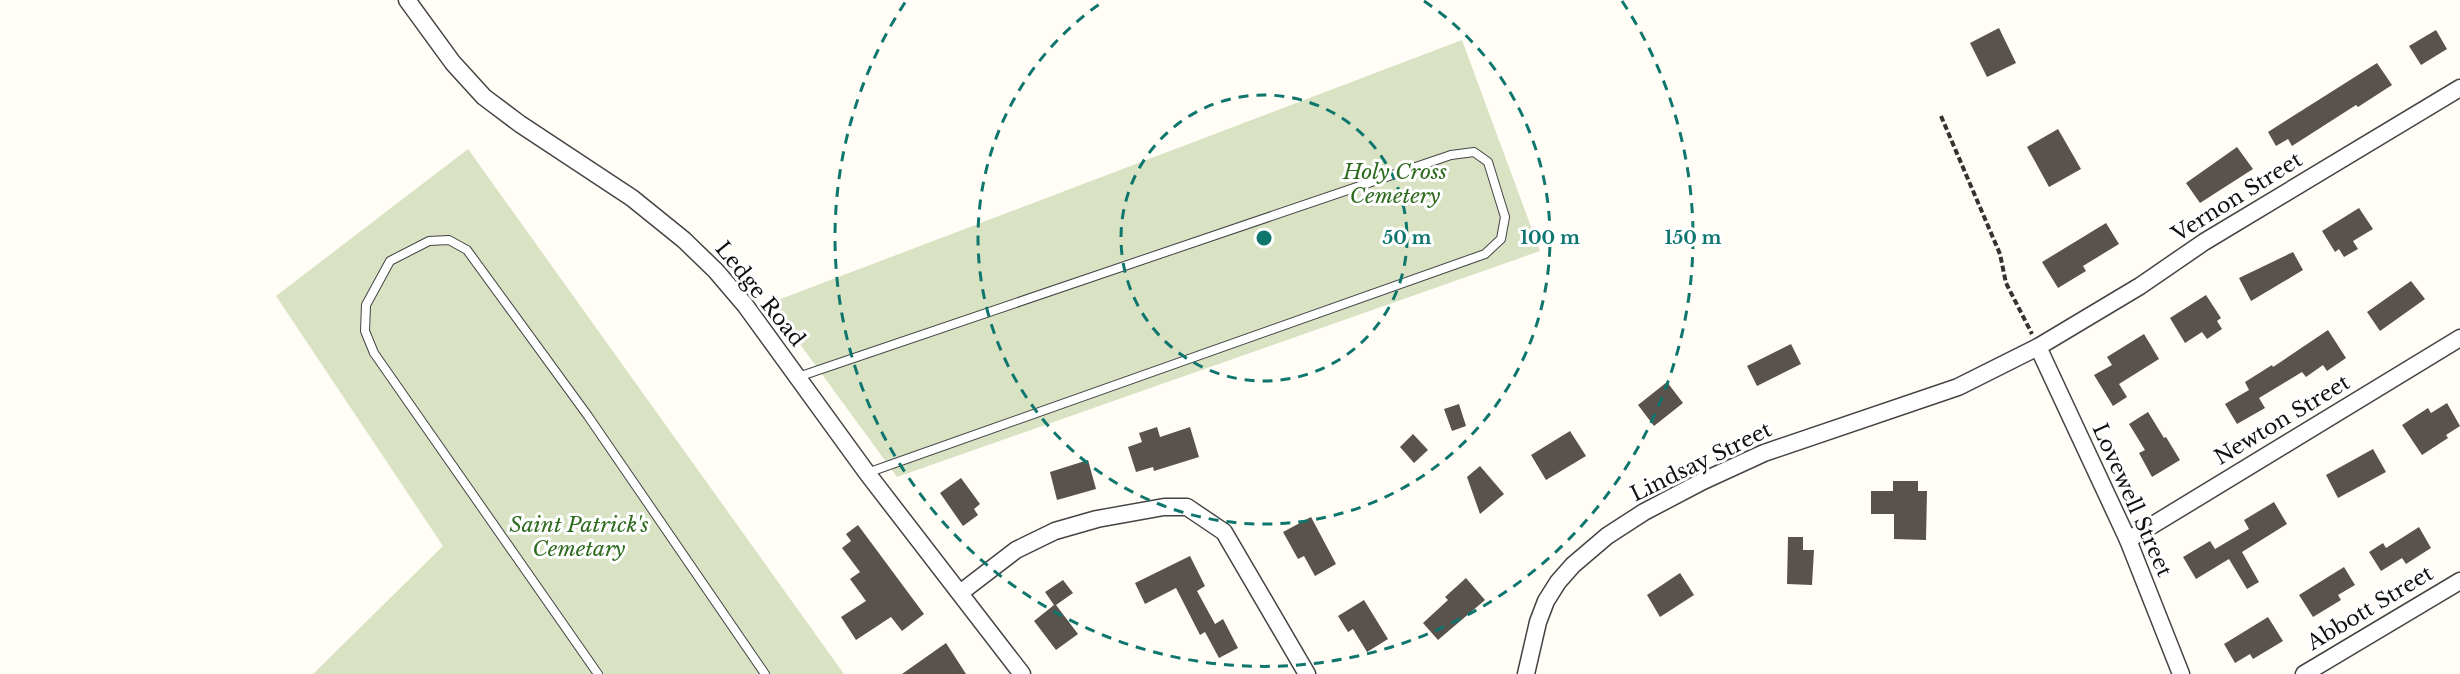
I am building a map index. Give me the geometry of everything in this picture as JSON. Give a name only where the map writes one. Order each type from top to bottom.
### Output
[{"type":"street","name":"Ledge Road","points":[[407,0],[453,63],[484,97],[520,124],[632,198],[684,240],[716,271],[745,305],[867,472],[1022,674]]},
{"type":"street","name":"Vernon Street","points":[[2038,347],[2140,286],[2214,236],[2460,88]]},
{"type":"street","name":"Newton Street","points":[[2128,540],[2460,338]]},
{"type":"street","name":"Lovewell Street","points":[[2038,347],[2128,540],[2181,674]]},
{"type":"street","name":"Lindsay Street","points":[[1527,674],[1538,622],[1546,601],[1558,582],[1573,565],[1607,537],[1644,512],[1764,453],[1958,387],[2038,347]]},
{"type":"street","points":[[960,593],[1016,550],[1055,531],[1097,519],[1164,507],[1188,507],[1224,532],[1307,674]]},
{"type":"street","name":"Abbott Street","points":[[2304,674],[2460,581]]},
{"type":"lane","points":[[798,377],[1451,155],[1474,152],[1488,162],[1505,217],[1501,239],[1485,254],[867,472]]},
{"type":"lane","points":[[598,674],[374,353],[365,331],[366,305],[390,261],[429,241],[448,240],[467,250],[588,416],[765,674]]},
{"type":"path","points":[[1941,116],[2000,254],[2006,283],[2038,347]]},
{"type":"green space","name":"Holy Cross Cemetery","points":[[1462,40],[1540,251],[897,477],[770,303]]},
{"type":"green space","name":"Saint Patrick's Cemetary","points":[[468,149],[844,674],[313,674],[443,546],[276,296]]},
{"type":"building","points":[[1999,28],[2016,63],[1987,77],[1970,43]]},
{"type":"building","points":[[2436,30],[2447,49],[2421,65],[2409,46]]},
{"type":"building","points":[[2377,63],[2392,85],[2292,146],[2288,139],[2276,146],[2268,132]]},
{"type":"building","points":[[2058,129],[2081,169],[2049,187],[2027,147]]},
{"type":"building","points":[[2237,147],[2253,169],[2200,203],[2186,183]]},
{"type":"building","points":[[2359,208],[2373,229],[2353,241],[2358,249],[2344,257],[2339,249],[2335,252],[2322,231]]},
{"type":"building","points":[[2106,223],[2119,244],[2083,266],[2086,271],[2058,288],[2042,262]]},
{"type":"building","points":[[2293,252],[2303,270],[2251,301],[2239,278]]},
{"type":"building","points":[[2411,281],[2425,299],[2380,331],[2367,312]]},
{"type":"building","points":[[2206,295],[2221,318],[2217,321],[2222,329],[2207,339],[2202,332],[2185,343],[2170,318]]},
{"type":"building","points":[[2328,330],[2346,358],[2327,371],[2323,365],[2306,377],[2302,372],[2259,398],[2265,408],[2237,424],[2225,404],[2249,390],[2245,382],[2272,365],[2273,367]]},
{"type":"building","points":[[2144,334],[2159,359],[2119,384],[2127,397],[2113,406],[2094,375],[2112,365],[2107,357]]},
{"type":"building","points":[[1791,344],[1801,364],[1757,386],[1747,366]]},
{"type":"building","points":[[1667,382],[1683,403],[1654,426],[1638,405]]},
{"type":"building","points":[[2447,403],[2460,426],[2446,435],[2448,438],[2422,455],[2402,425],[2428,408],[2431,413]]},
{"type":"building","points":[[1459,404],[1466,426],[1452,431],[1444,409]]},
{"type":"building","points":[[2148,412],[2180,460],[2152,477],[2139,453],[2145,450],[2129,424]]},
{"type":"building","points":[[1157,427],[1160,437],[1190,427],[1199,457],[1154,471],[1153,467],[1136,472],[1128,447],[1142,442],[1139,433]]},
{"type":"building","points":[[1570,431],[1586,456],[1546,480],[1531,455]]},
{"type":"building","points":[[1413,434],[1428,450],[1414,463],[1400,447]]},
{"type":"building","points":[[2373,449],[2386,472],[2338,498],[2326,475]]},
{"type":"building","points":[[1088,460],[1096,489],[1057,500],[1050,472]]},
{"type":"building","points":[[1480,466],[1504,494],[1480,514],[1467,477]]},
{"type":"building","points":[[961,478],[980,504],[974,509],[978,515],[963,526],[940,493]]},
{"type":"building","points":[[1893,481],[1918,481],[1918,491],[1927,491],[1926,540],[1894,539],[1894,514],[1871,514],[1871,491],[1893,491]]},
{"type":"building","points":[[2274,502],[2287,524],[2242,552],[2259,582],[2247,589],[2229,559],[2196,579],[2183,557],[2210,541],[2215,549],[2249,529],[2244,520]]},
{"type":"building","points":[[1311,517],[1336,564],[1315,576],[1304,556],[1298,559],[1283,532]]},
{"type":"building","points":[[858,525],[924,614],[902,631],[891,617],[856,640],[841,617],[866,601],[850,579],[860,572],[842,548],[851,541],[846,534]]},
{"type":"building","points":[[2419,527],[2431,548],[2406,564],[2402,558],[2381,571],[2369,552],[2383,543],[2386,548]]},
{"type":"building","points":[[1788,537],[1803,537],[1803,550],[1814,550],[1812,585],[1787,584]]},
{"type":"building","points":[[1190,556],[1205,586],[1197,591],[1215,624],[1223,619],[1238,648],[1219,658],[1205,632],[1200,635],[1176,588],[1145,604],[1135,583]]},
{"type":"building","points":[[2344,567],[2355,585],[2338,595],[2341,600],[2313,617],[2299,595]]},
{"type":"building","points":[[1680,573],[1694,595],[1660,617],[1647,595]]},
{"type":"building","points":[[1466,578],[1485,600],[1438,640],[1423,623],[1448,600],[1445,597]]},
{"type":"building","points":[[1063,580],[1073,593],[1056,605],[1078,634],[1056,650],[1034,621],[1054,605],[1045,592]]},
{"type":"building","points":[[1364,600],[1388,639],[1367,652],[1353,629],[1348,632],[1338,616]]},
{"type":"building","points":[[2268,617],[2283,641],[2253,659],[2250,654],[2235,663],[2224,644]]},
{"type":"building","points":[[946,643],[966,674],[902,674]]}]
